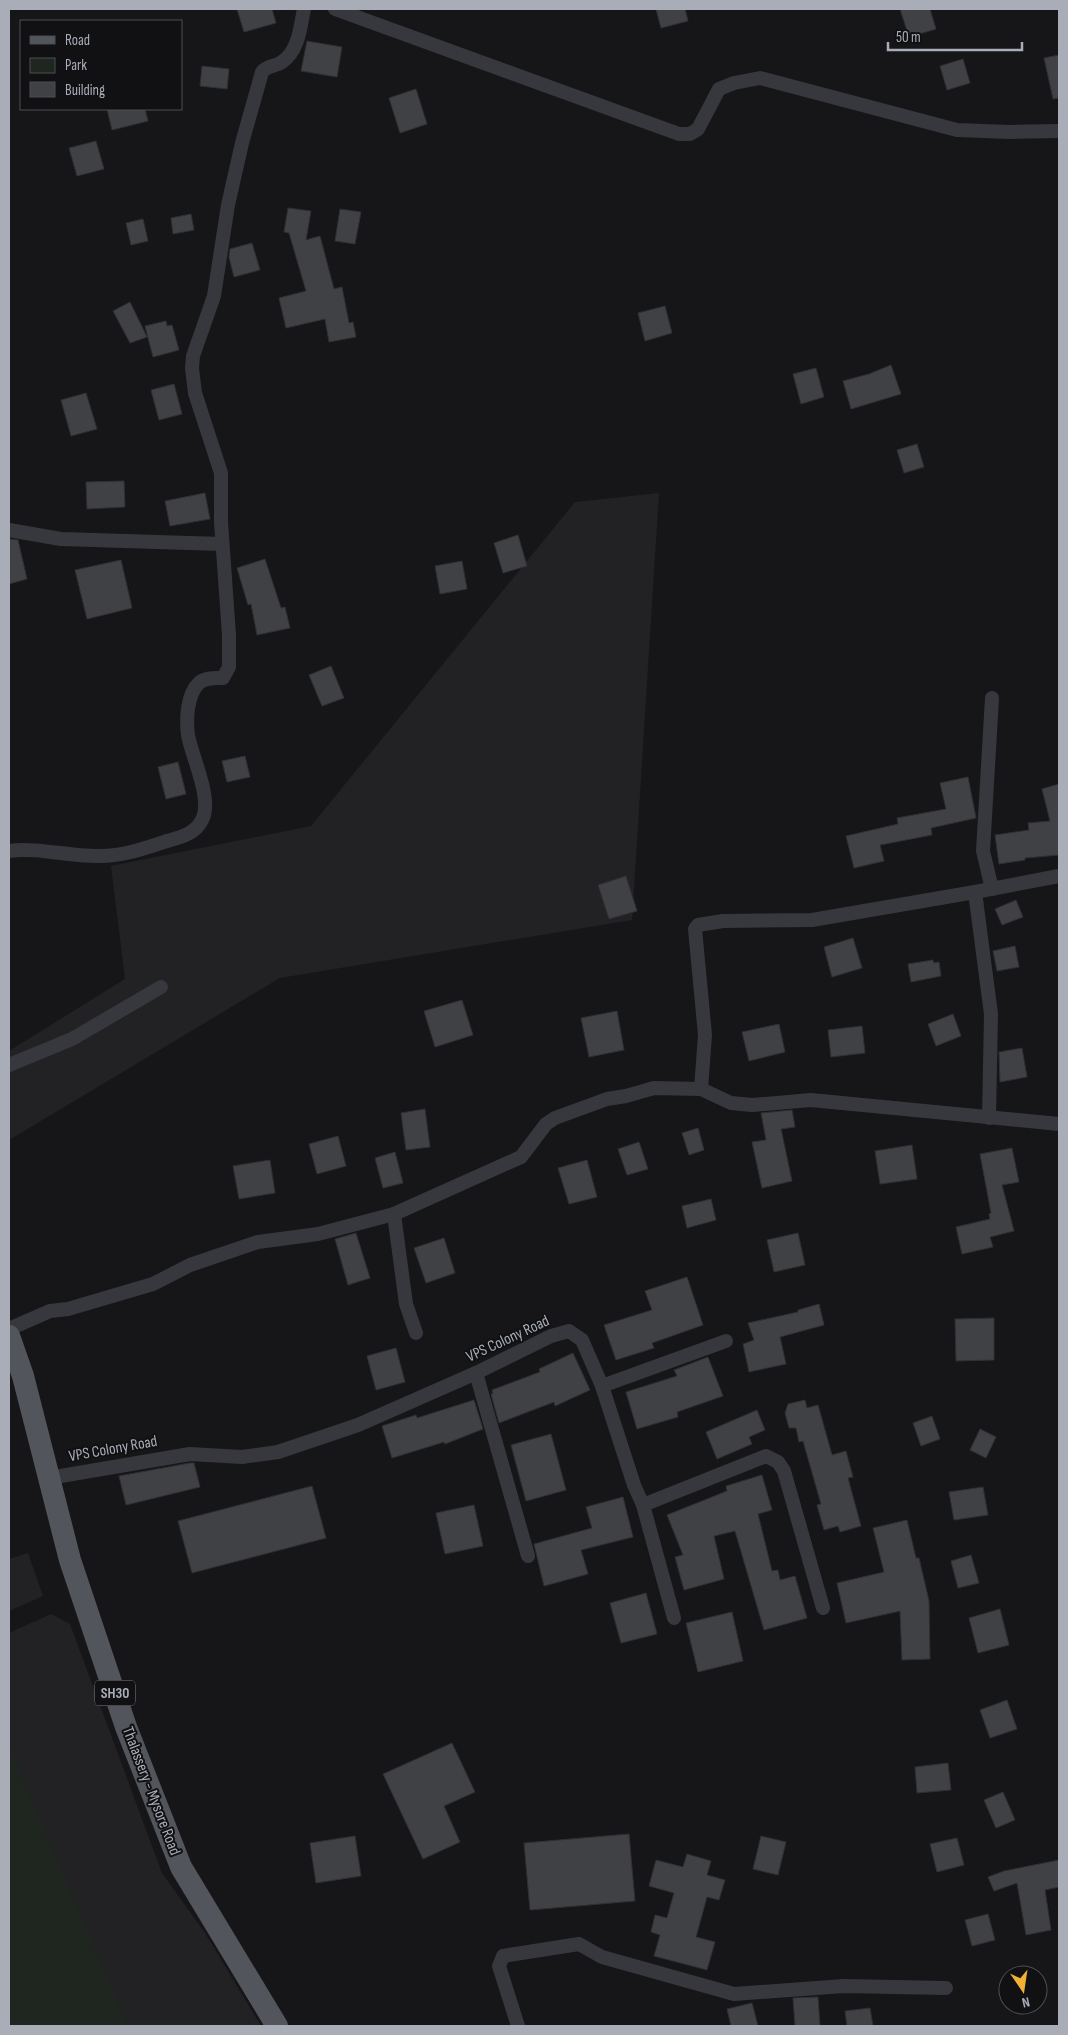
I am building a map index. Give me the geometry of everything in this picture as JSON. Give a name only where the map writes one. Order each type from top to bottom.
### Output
[{"type":"main road","name":"Thalassery - Mysore Road","points":[[9,1336],[23,1376],[70,1560],[120,1709],[181,1867],[277,2026]]},
{"type":"street","points":[[9,851],[24,849],[101,856],[137,851],[181,837],[196,829],[203,818],[205,799],[188,734],[189,700],[198,683],[211,678],[223,678],[229,667],[229,635],[222,544],[221,473],[194,393],[193,356],[214,296],[228,205],[242,143],[262,72],[266,67],[279,64],[294,51],[304,9]]},
{"type":"street","points":[[335,9],[679,134],[690,134],[698,129],[719,89],[734,83],[760,78],[957,130],[1059,131]]},
{"type":"street","points":[[9,530],[61,539],[222,544]]},
{"type":"street","points":[[992,698],[983,851],[992,889]]},
{"type":"street","points":[[701,1089],[704,1035],[695,929],[698,925],[723,921],[812,920],[1059,876]]},
{"type":"street","points":[[975,892],[991,1014],[989,1118]]},
{"type":"street","points":[[9,1065],[72,1039],[161,987]]},
{"type":"street","points":[[9,1329],[50,1311],[68,1310],[153,1284],[190,1265],[258,1242],[318,1234],[394,1214],[521,1157],[546,1124],[555,1118],[606,1099],[626,1096],[654,1088],[701,1089],[731,1103],[752,1105],[811,1100],[1059,1124]]},
{"type":"street","points":[[394,1214],[406,1304],[416,1333]]},
{"type":"street","name":"VPS Colony Road","points":[[49,1478],[190,1454],[242,1457],[278,1452],[358,1425],[476,1373],[551,1336],[569,1331],[582,1340],[602,1386],[634,1485],[643,1505],[674,1618]]},
{"type":"street","points":[[602,1386],[726,1340]]},
{"type":"street","points":[[476,1373],[528,1556]]},
{"type":"street","points":[[643,1505],[766,1456],[778,1462],[784,1472],[823,1608]]},
{"type":"street","points":[[518,2026],[499,1966],[503,1956],[579,1944],[602,1957],[734,1994],[844,1986],[946,1988]]},
{"type":"shaded area","points":[[659,493],[632,920],[280,978],[9,1140],[9,1051],[125,979],[111,866],[311,826],[575,502]]},
{"type":"shaded area","points":[[28,1553],[43,1596],[9,1611],[9,1559]]},
{"type":"shaded area","points":[[51,1614],[70,1624],[162,1873],[205,1933],[261,2026],[9,2026],[9,1633]]},
{"type":"green space","points":[[9,1747],[128,2026],[9,2026]]},
{"type":"building","points":[[237,9],[272,9],[276,23],[244,32]]},
{"type":"building","points":[[656,9],[685,9],[688,21],[661,28]]},
{"type":"building","points":[[900,9],[930,9],[936,29],[909,37]]},
{"type":"building","points":[[307,41],[342,47],[337,77],[301,71]]},
{"type":"building","points":[[1059,55],[1059,98],[1053,99],[1044,58]]},
{"type":"building","points":[[963,59],[970,83],[947,90],[940,66]]},
{"type":"building","points":[[202,66],[229,69],[227,89],[200,86]]},
{"type":"building","points":[[416,89],[427,124],[400,133],[389,98]]},
{"type":"building","points":[[107,110],[145,110],[148,121],[112,130]]},
{"type":"building","points":[[96,141],[104,169],[77,176],[69,148]]},
{"type":"building","points":[[288,208],[311,211],[306,240],[320,236],[334,289],[342,287],[349,323],[353,322],[356,337],[329,342],[325,319],[286,328],[279,298],[306,291],[289,233],[284,232]]},
{"type":"building","points":[[340,209],[361,212],[355,244],[335,241]]},
{"type":"building","points":[[191,214],[194,230],[173,234],[171,218]]},
{"type":"building","points":[[143,219],[148,241],[131,245],[126,223]]},
{"type":"building","points":[[252,243],[260,270],[234,277],[229,257],[230,249]]},
{"type":"building","points":[[130,302],[147,337],[130,343],[113,311]]},
{"type":"building","points":[[665,306],[672,333],[645,341],[638,313]]},
{"type":"building","points":[[166,321],[167,326],[172,325],[179,350],[153,357],[145,326]]},
{"type":"building","points":[[891,365],[901,394],[851,409],[843,381],[869,374]]},
{"type":"building","points":[[816,368],[824,397],[801,404],[793,374]]},
{"type":"building","points":[[174,384],[182,414],[159,420],[151,390]]},
{"type":"building","points":[[86,393],[97,429],[71,436],[61,400]]},
{"type":"building","points":[[917,444],[924,467],[904,473],[897,450]]},
{"type":"building","points":[[124,481],[125,507],[87,509],[86,482]]},
{"type":"building","points":[[205,493],[210,519],[170,526],[165,501]]},
{"type":"building","points":[[518,535],[527,566],[503,573],[494,543]]},
{"type":"building","points":[[9,539],[18,540],[27,579],[9,584]]},
{"type":"building","points":[[265,559],[281,608],[285,607],[290,628],[257,635],[251,604],[248,605],[237,568]]},
{"type":"building","points":[[121,560],[132,608],[87,619],[75,570]]},
{"type":"building","points":[[462,561],[467,589],[440,594],[435,566]]},
{"type":"building","points":[[331,666],[344,698],[322,706],[309,675]]},
{"type":"building","points":[[245,756],[250,777],[227,782],[222,761]]},
{"type":"building","points":[[178,762],[186,794],[166,799],[158,767]]},
{"type":"building","points":[[968,777],[976,818],[931,828],[932,835],[880,845],[884,861],[854,868],[846,836],[898,824],[897,818],[946,809],[940,783]]},
{"type":"building","points":[[1059,784],[1059,855],[1025,858],[1025,860],[999,864],[995,835],[1029,830],[1028,823],[1050,821],[1042,789]]},
{"type":"building","points":[[626,876],[637,911],[609,919],[598,885]]},
{"type":"building","points":[[1016,900],[1023,917],[1002,925],[995,909]]},
{"type":"building","points":[[853,938],[862,968],[832,977],[824,947]]},
{"type":"building","points":[[1015,946],[1019,967],[997,971],[993,951]]},
{"type":"building","points":[[933,960],[934,963],[939,962],[941,976],[911,982],[908,964]]},
{"type":"building","points":[[462,1000],[473,1035],[435,1047],[424,1011]]},
{"type":"building","points":[[617,1011],[624,1050],[589,1057],[581,1018]]},
{"type":"building","points":[[953,1014],[961,1036],[936,1046],[928,1024]]},
{"type":"building","points":[[779,1024],[785,1052],[749,1061],[742,1032]]},
{"type":"building","points":[[862,1026],[865,1053],[831,1057],[828,1030]]},
{"type":"building","points":[[1022,1048],[1027,1077],[1000,1082],[999,1052]]},
{"type":"building","points":[[425,1109],[430,1147],[406,1150],[401,1113]]},
{"type":"building","points":[[792,1110],[795,1127],[781,1129],[792,1181],[762,1188],[752,1142],[766,1140],[761,1113]]},
{"type":"building","points":[[698,1128],[704,1150],[689,1155],[682,1133]]},
{"type":"building","points":[[338,1136],[346,1166],[317,1174],[309,1144]]},
{"type":"building","points":[[639,1142],[648,1169],[627,1175],[618,1149]]},
{"type":"building","points":[[912,1145],[917,1179],[880,1184],[875,1151]]},
{"type":"building","points":[[1012,1148],[1019,1182],[1002,1185],[1014,1231],[990,1237],[993,1247],[962,1254],[956,1227],[990,1219],[989,1214],[991,1213],[980,1154]]},
{"type":"building","points":[[395,1152],[403,1183],[383,1188],[375,1158]]},
{"type":"building","points":[[270,1160],[275,1193],[239,1199],[233,1166]]},
{"type":"building","points":[[587,1160],[597,1197],[569,1204],[558,1168]]},
{"type":"building","points":[[711,1199],[716,1220],[687,1228],[682,1206]]},
{"type":"building","points":[[356,1233],[370,1278],[348,1285],[335,1239]]},
{"type":"building","points":[[798,1233],[805,1265],[774,1272],[767,1240]]},
{"type":"building","points":[[444,1238],[455,1273],[426,1283],[414,1248]]},
{"type":"building","points":[[687,1277],[703,1325],[652,1343],[654,1348],[616,1360],[604,1325],[652,1310],[645,1291]]},
{"type":"building","points":[[819,1304],[824,1325],[780,1337],[786,1364],[749,1372],[743,1344],[754,1340],[748,1323],[798,1312],[798,1310]]},
{"type":"building","points":[[994,1318],[994,1360],[956,1361],[955,1319]]},
{"type":"building","points":[[396,1348],[405,1382],[376,1390],[367,1356]]},
{"type":"building","points":[[573,1353],[590,1390],[555,1406],[554,1402],[499,1423],[491,1394],[493,1394],[492,1390],[540,1372],[539,1369]]},
{"type":"building","points":[[708,1357],[723,1396],[677,1412],[678,1417],[637,1429],[626,1392],[677,1376],[674,1370]]},
{"type":"building","points":[[474,1400],[483,1429],[445,1444],[444,1442],[392,1458],[382,1426],[416,1415],[417,1418]]},
{"type":"building","points":[[805,1400],[807,1408],[818,1405],[832,1455],[846,1451],[853,1477],[848,1478],[861,1526],[840,1532],[838,1526],[824,1530],[817,1505],[821,1504],[803,1441],[799,1442],[796,1428],[789,1428],[785,1413],[788,1404]]},
{"type":"building","points":[[757,1410],[765,1430],[749,1437],[752,1444],[717,1459],[706,1432]]},
{"type":"building","points":[[932,1416],[940,1439],[921,1446],[913,1423]]},
{"type":"building","points":[[980,1429],[996,1437],[986,1458],[970,1450]]},
{"type":"building","points":[[551,1434],[566,1490],[526,1501],[511,1445]]},
{"type":"building","points":[[194,1463],[200,1487],[126,1505],[119,1476]]},
{"type":"building","points":[[762,1475],[772,1510],[758,1514],[772,1571],[778,1570],[780,1580],[795,1576],[807,1618],[764,1630],[735,1531],[714,1536],[724,1579],[684,1590],[675,1557],[683,1555],[667,1515],[727,1491],[726,1486]]},
{"type":"building","points":[[312,1486],[326,1538],[192,1573],[178,1521]]},
{"type":"building","points":[[983,1487],[988,1515],[954,1520],[949,1492]]},
{"type":"building","points":[[623,1497],[633,1537],[581,1550],[588,1574],[544,1586],[534,1544],[592,1528],[586,1507]]},
{"type":"building","points":[[474,1505],[483,1546],[445,1554],[436,1513]]},
{"type":"building","points":[[907,1520],[916,1558],[919,1558],[929,1601],[930,1659],[902,1660],[900,1611],[846,1623],[837,1583],[884,1572],[873,1528]]},
{"type":"building","points":[[971,1555],[979,1583],[958,1588],[951,1561]]},
{"type":"building","points":[[646,1593],[657,1634],[621,1643],[610,1603]]},
{"type":"building","points":[[1000,1609],[1009,1645],[978,1653],[969,1618]]},
{"type":"building","points":[[732,1612],[743,1661],[698,1672],[686,1623]]},
{"type":"building","points":[[1007,1700],[1017,1729],[990,1738],[980,1710]]},
{"type":"building","points":[[452,1743],[475,1792],[444,1806],[460,1842],[423,1859],[383,1774]]},
{"type":"building","points":[[948,1763],[951,1790],[917,1793],[915,1767]]},
{"type":"building","points":[[1003,1792],[1015,1820],[996,1828],[984,1800]]},
{"type":"building","points":[[629,1834],[635,1901],[530,1910],[524,1843]]},
{"type":"building","points":[[355,1836],[361,1876],[316,1883],[310,1843]]},
{"type":"building","points":[[761,1836],[786,1842],[778,1875],[753,1869]]},
{"type":"building","points":[[957,1838],[964,1865],[937,1872],[930,1844]]},
{"type":"building","points":[[687,1854],[711,1861],[707,1875],[725,1880],[719,1900],[707,1897],[696,1937],[715,1942],[707,1970],[654,1956],[660,1935],[651,1932],[655,1915],[667,1918],[674,1893],[649,1886],[656,1860],[683,1867]]},
{"type":"building","points":[[1059,1860],[1059,1887],[1045,1890],[1051,1930],[1026,1935],[1017,1883],[994,1891],[988,1877],[1004,1871]]},
{"type":"building","points":[[988,1914],[995,1940],[972,1946],[965,1920]]},
{"type":"building","points":[[818,1997],[820,2026],[795,2026],[793,1998]]},
{"type":"building","points":[[752,2003],[758,2026],[731,2026],[727,2009]]},
{"type":"building","points":[[870,2008],[873,2026],[847,2026],[845,2011]]}]
